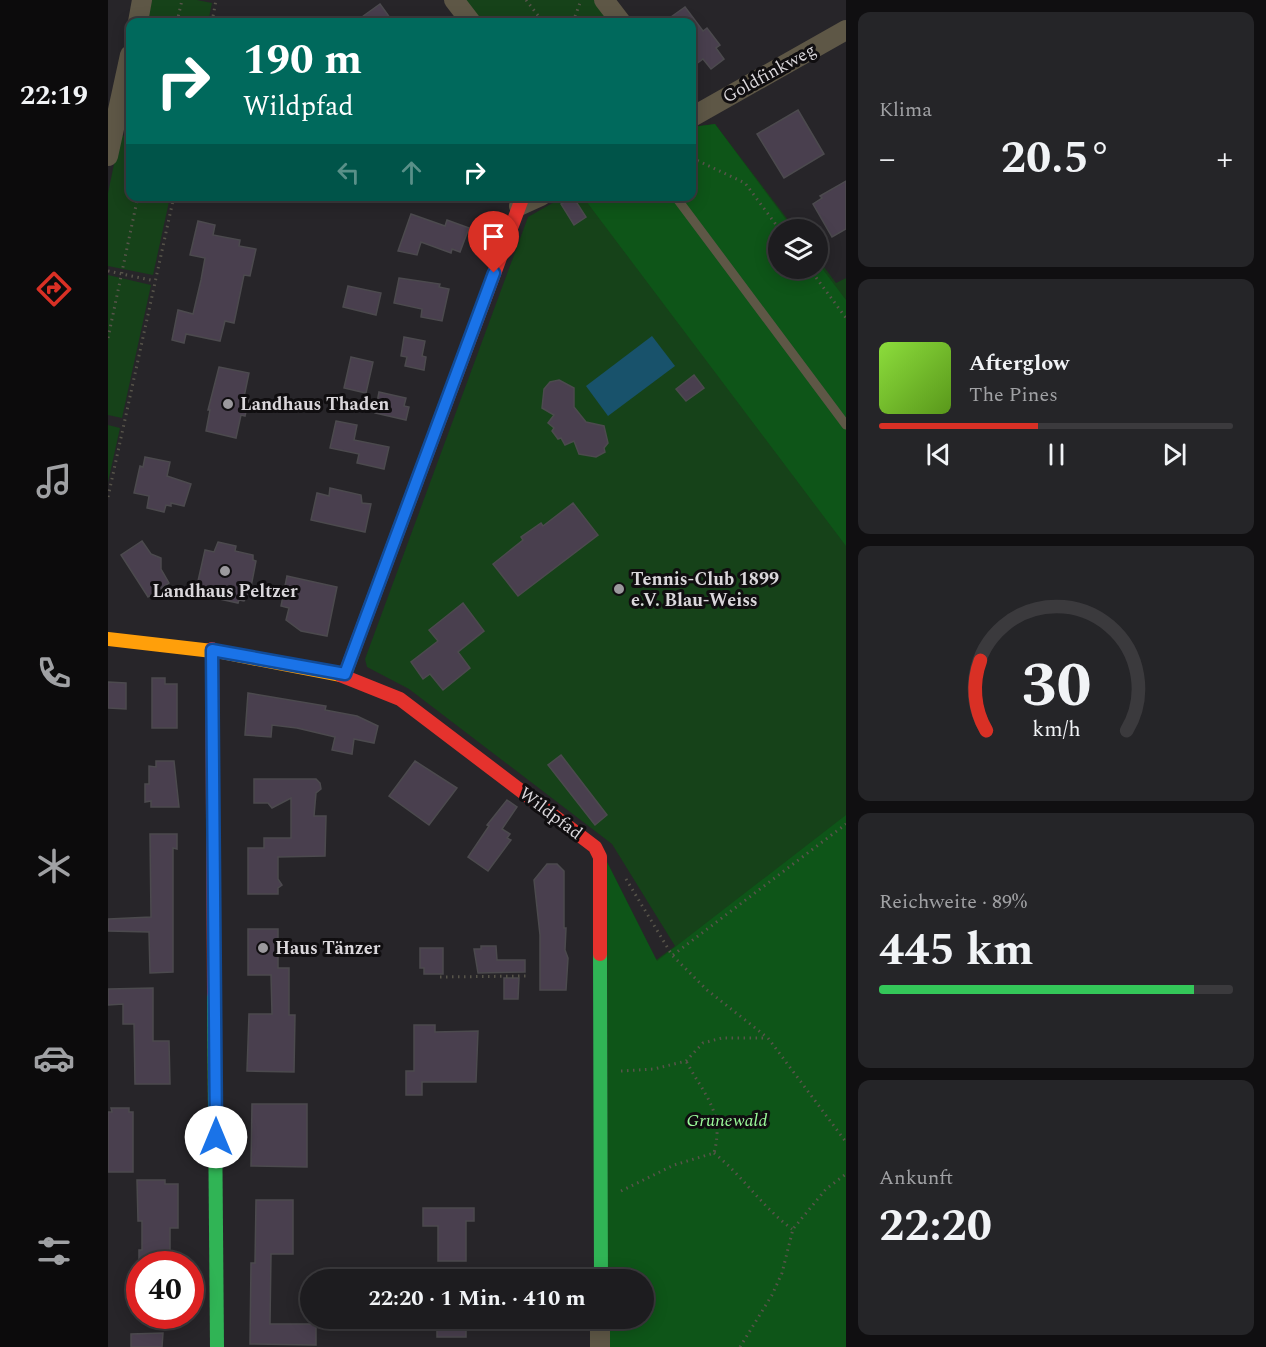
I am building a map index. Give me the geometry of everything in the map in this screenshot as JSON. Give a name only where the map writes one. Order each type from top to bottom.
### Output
[{"type":"street","points":[[139,18],[142,0]]},
{"type":"street","points":[[454,0],[468,18]]},
{"type":"street","points":[[604,0],[618,18]]},
{"type":"street","name":"Goldfinkweg","points":[[696,114],[846,30]]},
{"type":"street","points":[[108,156],[126,73]]},
{"type":"street","points":[[345,674],[521,201]]},
{"type":"street","name":"Wildpfad","points":[[108,639],[212,650],[345,674],[378,687],[400,699],[595,847],[600,857],[601,1269]]},
{"type":"street","points":[[212,650],[217,1347]]},
{"type":"street","points":[[600,1329],[600,1347]]},
{"type":"lane","points":[[679,201],[846,425]]},
{"type":"path","points":[[178,18],[182,0]]},
{"type":"path","points":[[213,18],[216,0]]},
{"type":"path","points":[[526,0],[540,18]]},
{"type":"path","points":[[574,18],[581,0]]},
{"type":"path","points":[[696,160],[745,183],[772,219]]},
{"type":"path","points":[[108,338],[137,201]]},
{"type":"path","points":[[108,497],[173,201]]},
{"type":"path","points":[[108,270],[155,281]]},
{"type":"path","points":[[817,279],[846,318]]},
{"type":"path","points":[[672,956],[846,824]]},
{"type":"path","points":[[626,879],[672,956],[707,990],[768,1038],[846,1142]]},
{"type":"path","points":[[440,977],[527,976]]},
{"type":"path","points":[[601,1072],[654,1069],[686,1061],[704,1042],[722,1038],[768,1038]]},
{"type":"path","points":[[686,1061],[700,1087],[712,1101],[718,1137],[714,1154]]},
{"type":"path","points":[[602,1193],[618,1192],[674,1165],[714,1154]]},
{"type":"path","points":[[714,1154],[735,1170],[761,1201],[793,1229]]},
{"type":"path","points":[[740,1347],[772,1295],[782,1273],[793,1229],[826,1190],[846,1174]]},
{"type":"green space","points":[[152,0],[197,0],[212,3],[209,18],[148,18]]},
{"type":"green space","points":[[462,0],[594,0],[608,18],[476,18]]},
{"type":"green space","name":"Tennis-Club 1899 e.V. Blau-Weiss","points":[[715,124],[787,219],[768,219],[768,279],[828,279],[828,272],[836,283],[846,278],[846,1347],[654,1319],[654,1269],[643,1269],[607,862],[656,960],[675,946],[612,844],[409,689],[367,667],[365,659],[528,217],[556,201],[696,201],[696,126]]},
{"type":"green space","points":[[715,124],[786,219],[768,219],[768,279],[828,279],[828,276],[846,300],[846,546],[586,201],[696,201],[696,126]]},
{"type":"green space","points":[[120,135],[126,136],[126,201],[169,201],[153,275],[108,266],[108,193]]},
{"type":"green space","points":[[108,275],[151,285],[122,418],[108,415]]},
{"type":"green space","points":[[108,425],[120,428],[108,482]]},
{"type":"green space","name":"Grunewald","points":[[846,815],[846,1347],[608,1347],[608,1329],[654,1329],[654,1269],[608,1269],[607,862],[657,961]]},
{"type":"water","points":[[652,336],[675,366],[608,416],[586,386]]},
{"type":"building","points":[[380,4],[390,18],[361,18]]},
{"type":"building","points":[[685,7],[693,18],[670,18]]},
{"type":"building","points":[[696,22],[703,31],[707,28],[720,45],[716,48],[724,59],[711,69],[703,59],[696,64]]},
{"type":"building","points":[[798,110],[824,154],[784,178],[757,134]]},
{"type":"building","points":[[846,181],[846,229],[832,237],[828,230],[828,219],[822,219],[813,204],[822,198],[820,196]]},
{"type":"building","points":[[566,201],[576,201],[586,217],[574,225],[561,204]]},
{"type":"building","points":[[411,214],[445,226],[447,220],[469,228],[460,252],[452,249],[451,253],[421,242],[417,255],[398,251]]},
{"type":"building","points":[[198,221],[215,225],[213,235],[240,240],[239,246],[256,249],[250,276],[244,275],[234,323],[225,321],[220,341],[186,334],[184,343],[172,340],[178,310],[193,314],[201,280],[205,258],[190,255]]},
{"type":"building","points":[[399,278],[440,284],[439,287],[449,289],[442,321],[421,317],[422,309],[394,303]]},
{"type":"building","points":[[348,286],[381,293],[376,315],[343,307]]},
{"type":"building","points":[[404,337],[425,341],[422,356],[426,357],[424,370],[405,366],[407,357],[401,356]]},
{"type":"building","points":[[351,357],[373,362],[366,393],[344,388]]},
{"type":"building","name":"Landhaus Thaden","points":[[219,367],[249,373],[244,397],[249,398],[245,416],[241,415],[236,438],[206,431],[210,410],[208,410]]},
{"type":"building","points":[[694,375],[704,388],[686,401],[676,389]]},
{"type":"building","points":[[559,380],[574,388],[574,407],[586,422],[604,426],[608,443],[604,448],[605,452],[596,457],[579,454],[574,441],[565,445],[561,438],[558,439],[552,431],[554,428],[548,423],[554,415],[542,408],[544,389],[550,382]]},
{"type":"building","points":[[379,392],[406,398],[404,406],[409,407],[406,420],[375,413]]},
{"type":"building","points":[[336,421],[357,425],[354,440],[389,447],[384,469],[357,463],[359,454],[330,448]]},
{"type":"building","points":[[145,457],[170,462],[167,476],[191,484],[184,506],[171,503],[171,506],[166,505],[164,512],[147,508],[149,496],[134,493],[140,466],[143,467]]},
{"type":"building","points":[[330,488],[361,495],[362,503],[371,504],[365,532],[311,520],[317,493],[329,496]]},
{"type":"building","points":[[573,503],[598,535],[518,596],[493,564],[523,540],[521,537],[541,523],[543,526]]},
{"type":"building","points":[[142,541],[151,554],[161,558],[161,569],[169,583],[148,597],[121,555]]},
{"type":"building","name":"Landhaus Peltzer","points":[[218,542],[236,546],[235,551],[253,555],[253,560],[256,561],[250,592],[244,601],[239,600],[238,603],[201,595],[201,591],[196,590],[205,550],[214,552]]},
{"type":"building","points":[[287,576],[337,587],[327,636],[301,631],[286,620],[289,608],[281,606]]},
{"type":"building","points":[[463,603],[484,631],[458,652],[470,668],[443,690],[430,674],[423,679],[411,662],[438,641],[429,630]]},
{"type":"building","points":[[152,678],[165,678],[165,684],[177,684],[177,728],[152,728]]},
{"type":"building","points":[[108,682],[126,683],[126,709],[108,708]]},
{"type":"building","points":[[248,693],[326,706],[325,710],[357,716],[378,726],[374,743],[354,739],[352,754],[332,750],[335,737],[297,728],[272,725],[271,737],[245,735]]},
{"type":"building","points":[[561,755],[607,815],[595,825],[548,765]]},
{"type":"building","points":[[156,761],[174,761],[179,807],[151,807],[151,801],[145,802],[145,784],[149,784],[149,766],[156,767]]},
{"type":"building","points":[[415,761],[457,788],[429,825],[389,796]]},
{"type":"building","points":[[254,779],[316,779],[320,783],[321,789],[316,793],[314,816],[326,816],[325,856],[278,857],[278,879],[282,885],[278,888],[278,894],[248,894],[248,848],[264,848],[264,838],[291,838],[291,798],[272,808],[268,803],[254,803]]},
{"type":"building","points":[[507,800],[517,807],[502,829],[510,834],[507,838],[511,840],[488,871],[468,857],[489,826],[487,825]]},
{"type":"building","points":[[150,834],[177,834],[177,849],[173,848],[173,972],[150,973],[149,932],[108,931],[108,919],[151,917]]},
{"type":"building","points":[[547,864],[557,864],[564,871],[565,950],[568,958],[566,990],[540,990],[540,935],[534,880]]},
{"type":"building","points":[[248,929],[278,929],[278,968],[289,968],[289,1015],[295,1015],[294,1072],[247,1071],[249,1014],[272,1014],[271,975],[248,975]]},
{"type":"building","points":[[481,946],[496,946],[497,960],[525,960],[525,972],[478,973],[474,949],[481,949]]},
{"type":"building","points":[[420,948],[443,948],[443,974],[424,974],[424,968],[420,968]]},
{"type":"building","points":[[504,978],[519,978],[518,999],[504,999]]},
{"type":"building","points":[[153,988],[153,1041],[169,1041],[170,1084],[135,1084],[134,1024],[123,1024],[123,1004],[108,1005],[108,989]]},
{"type":"building","points":[[414,1025],[435,1025],[435,1032],[478,1031],[476,1082],[422,1082],[422,1095],[406,1095],[406,1071],[414,1071]]},
{"type":"building","points":[[252,1104],[307,1104],[307,1167],[251,1166]]},
{"type":"building","points":[[111,1108],[129,1108],[129,1112],[133,1112],[133,1172],[108,1172],[108,1112],[112,1112]]},
{"type":"building","points":[[137,1180],[165,1180],[165,1184],[178,1184],[178,1228],[170,1228],[170,1251],[139,1251],[142,1250],[142,1221],[138,1221]]},
{"type":"building","points":[[256,1200],[293,1200],[293,1254],[271,1254],[270,1324],[300,1324],[300,1329],[316,1329],[316,1345],[250,1344],[251,1263],[255,1263]]},
{"type":"building","points":[[423,1208],[474,1208],[474,1221],[466,1221],[466,1261],[438,1261],[438,1226],[423,1226]]},
{"type":"building","points":[[437,1329],[466,1329],[466,1337],[437,1337]]},
{"type":"building","points":[[163,1333],[162,1347],[131,1347],[131,1334]]},
{"type":"traffic: fast","points":[[600,954],[601,1269]]},
{"type":"traffic: fast","points":[[214,993],[217,1347]]},
{"type":"traffic: slow","points":[[108,639],[221,652],[340,675]]},
{"type":"traffic: jam","points":[[345,674],[521,201]]},
{"type":"traffic: jam","points":[[212,649],[214,993]]},
{"type":"traffic: jam","points":[[340,675],[400,699],[595,847],[600,857],[600,954]]},
{"type":"place","name":"Landhaus Thaden","points":[[228,404]]},
{"type":"place","name":"Landhaus Peltzer","points":[[225,571]]},
{"type":"place","name":"Tennis-Club 1899 e.V. Blau-Weiss","points":[[619,589]]},
{"type":"place","name":"Haus Tänzer","points":[[263,948]]},
{"type":"route","points":[[216,1137],[212,650],[345,674],[494,273]]}]
